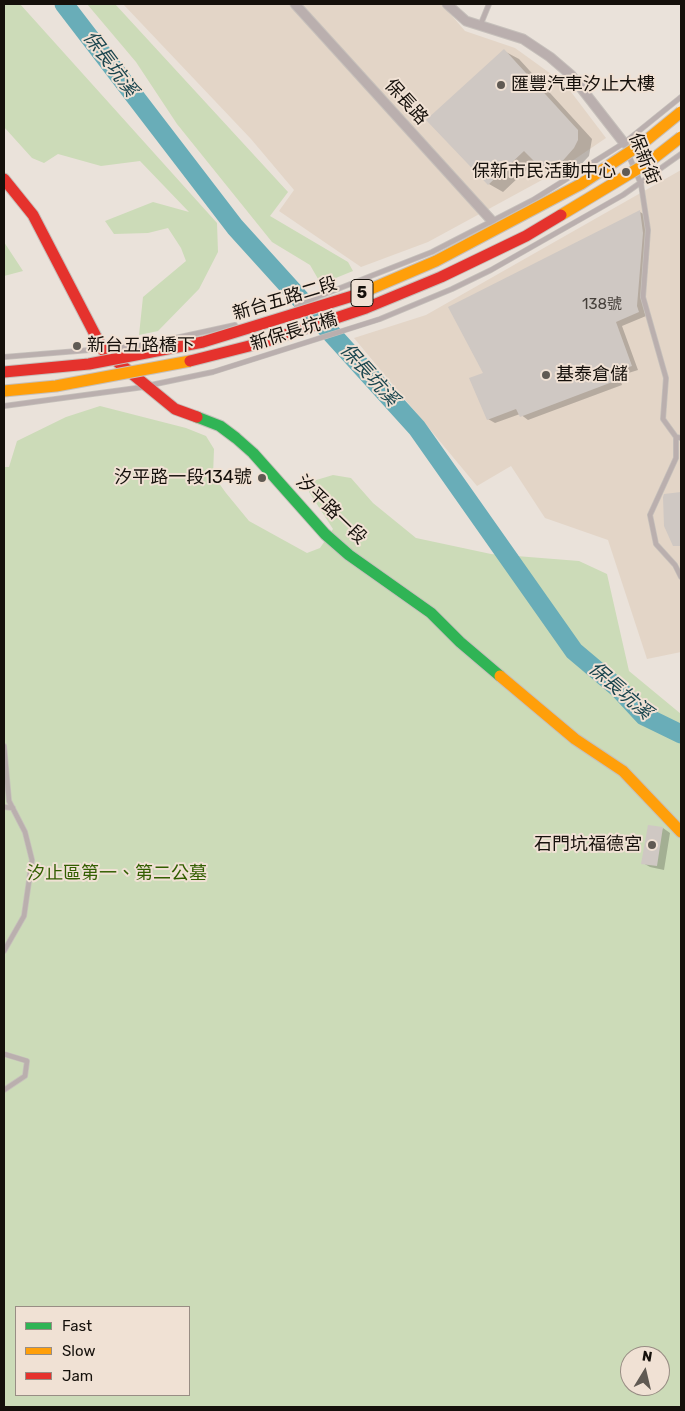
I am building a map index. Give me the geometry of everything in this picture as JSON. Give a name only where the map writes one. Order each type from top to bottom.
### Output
[{"type":"main road","name":"新台五路二段","points":[[4,372],[90,364],[203,342],[367,291],[436,261],[581,184],[643,143],[681,112]]},
{"type":"main road","name":"新台五路二段","points":[[4,390],[56,386],[180,364],[261,343],[366,308],[441,277],[526,236],[649,162],[681,136]]},
{"type":"main road","name":"汐平路一段","points":[[4,180],[33,215],[103,350],[145,387],[175,409],[220,426],[236,438],[253,453],[290,498],[325,534],[349,555],[431,613],[460,642],[575,739],[623,771],[681,832]]},
{"type":"street","name":"保長路","points":[[295,4],[492,222]]},
{"type":"street","name":"保新街","points":[[447,4],[466,21],[480,27],[524,39],[550,57],[572,75],[624,143]]},
{"type":"lane","points":[[480,27],[489,4]]},
{"type":"lane","name":"新保長坑橋","points":[[294,306],[432,252],[533,200],[624,143],[681,97]]},
{"type":"lane","name":"保新街","points":[[624,143],[641,184],[648,230],[642,298],[666,378],[663,419],[679,438],[676,458],[650,515],[656,544],[675,565],[681,577]]},
{"type":"lane","name":"新保長坑橋","points":[[4,406],[145,387],[213,372],[380,319],[452,289],[491,270],[641,184],[681,154]]},
{"type":"lane","name":"新保長坑橋","points":[[4,357],[139,346],[257,319]]},
{"type":"lane","points":[[4,746],[9,801],[25,832],[32,860],[24,916],[4,951]]},
{"type":"lane","points":[[4,807],[13,808]]},
{"type":"lane","points":[[4,1054],[27,1061],[25,1076],[4,1090]]},
{"type":"shaded area","points":[[123,4],[442,4],[465,31],[515,48],[565,84],[606,138],[553,174],[428,242],[361,267],[279,211],[294,190],[251,139]]},
{"type":"shaded area","points":[[681,170],[681,652],[647,659],[608,540],[545,518],[511,466],[477,486],[354,338],[426,315]]},
{"type":"green space","points":[[4,4],[20,4],[217,223],[218,252],[199,289],[158,331],[139,335],[143,297],[186,261],[181,248],[168,228],[148,233],[114,234],[105,221],[153,202],[189,212],[140,161],[101,166],[58,154],[44,163],[32,158],[4,127]]},
{"type":"green space","points":[[87,4],[115,4],[288,192],[270,216],[348,262],[353,271],[321,284],[310,265],[272,242],[177,124],[136,62]]},
{"type":"green space","points":[[4,242],[23,271],[4,276]]},
{"type":"green space","name":"汐止區第一、第二公墓","points":[[100,406],[186,428],[206,436],[214,449],[213,475],[249,521],[307,553],[320,548],[333,529],[309,492],[313,481],[333,475],[351,478],[373,503],[416,538],[491,554],[579,561],[607,574],[629,671],[681,714],[681,1407],[4,1407],[4,467],[9,467],[17,441],[66,417]]},
{"type":"building","name":"匯豐汽車汐止大樓","points":[[504,49],[578,130],[578,140],[574,148],[559,165],[545,166],[537,164],[524,151],[488,185],[426,120]]},
{"type":"building","points":[[640,210],[643,233],[637,306],[639,312],[616,322],[632,366],[612,372],[615,381],[520,417],[516,409],[487,420],[469,378],[483,373],[448,307]]},
{"type":"building","points":[[681,492],[681,546],[673,546],[664,526],[663,497],[664,494]]},
{"type":"building","name":"石門坑福德宮","points":[[648,825],[663,827],[657,866],[641,864]]},
{"type":"waterway","name":"保長坑溪","points":[[64,4],[235,227],[417,428],[574,651],[619,689],[644,716],[681,734]]},
{"type":"traffic: fast","points":[[197,417],[220,426],[236,438],[253,453],[325,534],[349,555],[431,613],[460,642],[500,676]]},
{"type":"traffic: slow","points":[[359,294],[436,261],[581,184],[643,143],[681,112]]},
{"type":"traffic: slow","points":[[561,215],[649,162],[681,137]]},
{"type":"traffic: slow","points":[[4,391],[56,386],[190,361]]},
{"type":"traffic: slow","points":[[500,676],[575,739],[623,771],[681,832]]},
{"type":"traffic: jam","points":[[4,179],[33,215],[103,350],[175,409],[197,417]]},
{"type":"traffic: jam","points":[[190,361],[261,343],[366,308],[441,277],[526,236],[561,215]]},
{"type":"traffic: jam","points":[[4,372],[89,364],[203,342],[359,294]]},
{"type":"place","name":"匯豐汽車汐止大樓","points":[[501,85]]},
{"type":"place","name":"保新市民活動中心","points":[[626,172]]},
{"type":"place","name":"新台五路橋下","points":[[77,346]]},
{"type":"place","name":"基泰倉儲","points":[[546,375]]},
{"type":"place","name":"汐平路一段134號","points":[[262,478]]},
{"type":"place","name":"石門坑福德宮","points":[[652,845]]}]
